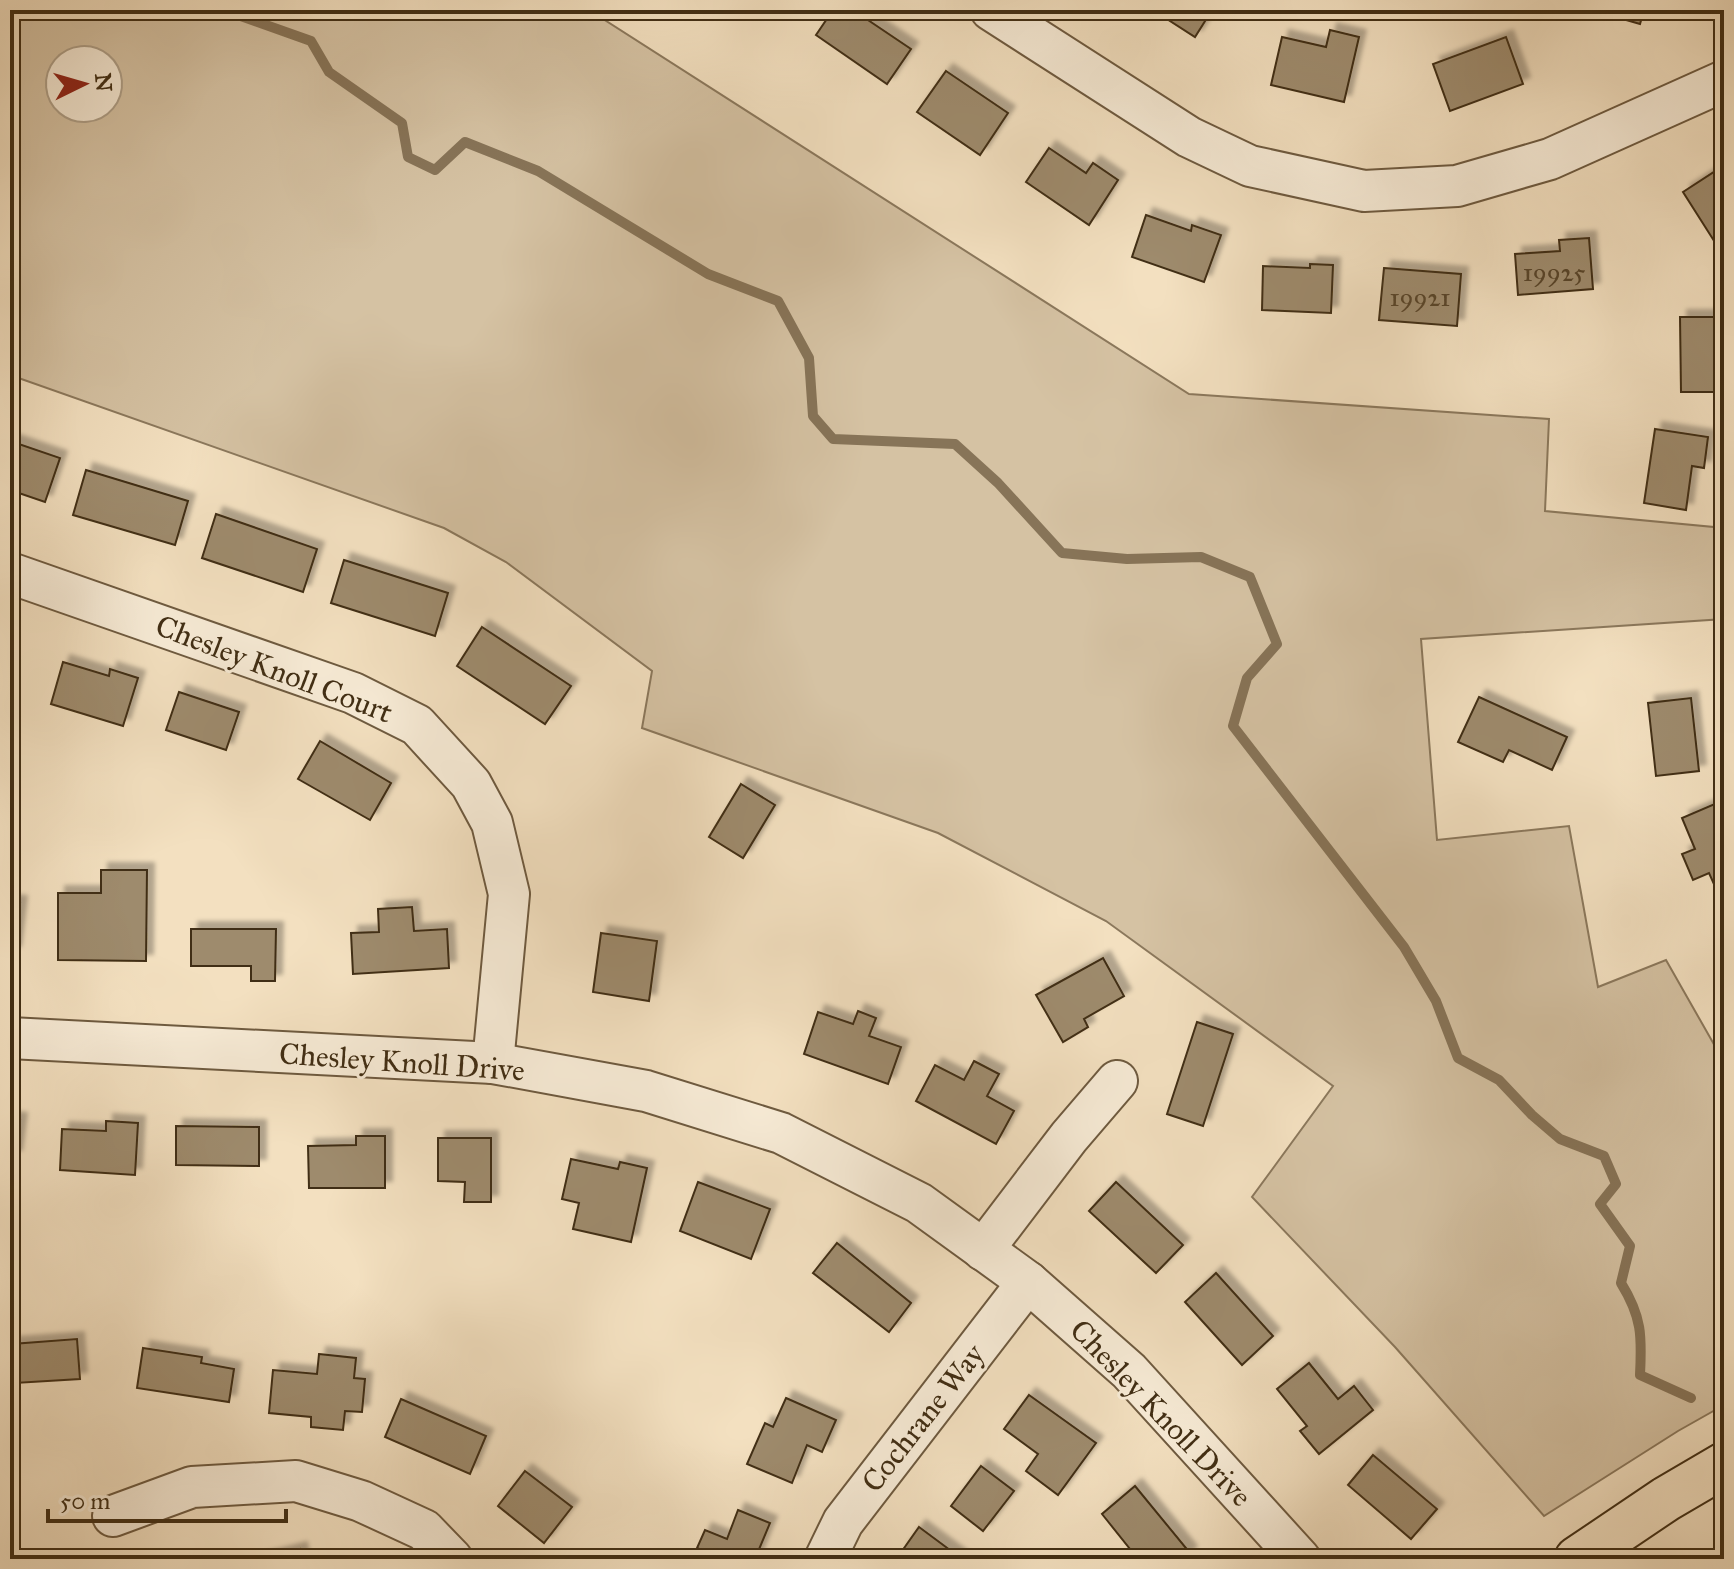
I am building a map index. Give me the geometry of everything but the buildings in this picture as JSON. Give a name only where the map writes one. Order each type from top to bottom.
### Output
[{"type":"main road","points":[[1577,1559],[1666,1499],[1724,1465]]},
{"type":"street","points":[[991,10],[1201,143],[1250,166],[1364,191],[1457,186],[1550,159],[1724,81]]},
{"type":"street","name":"Chesley Knoll Court","points":[[10,573],[353,693],[417,725],[471,784],[492,823],[509,894],[493,1063]]},
{"type":"street","name":"Chesley Knoll Drive","points":[[10,1038],[493,1063],[646,1091],[781,1133],[919,1203],[1028,1282],[1129,1371],[1300,1559]]},
{"type":"street","points":[[983,1250],[1069,1137],[1117,1081]]},
{"type":"street","name":"Cochrane Way","points":[[825,1559],[843,1522],[1028,1282]]},
{"type":"street","points":[[113,1516],[192,1487],[296,1481],[361,1501],[424,1530],[452,1559]]},
{"type":"shaded area","points":[[10,10],[589,10],[1189,394],[1549,419],[1545,511],[1724,528],[1724,619],[1421,639],[1437,840],[1569,826],[1598,987],[1666,960],[1724,1062],[1724,1405],[1544,1516],[1395,1347],[1252,1197],[1333,1086],[1106,921],[938,833],[642,728],[652,671],[506,562],[444,528],[10,375]]},
{"type":"waterway","points":[[224,10],[311,41],[329,72],[402,123],[408,157],[435,170],[465,142],[538,171],[708,274],[778,301],[809,358],[813,416],[833,439],[955,444],[998,483],[1062,553],[1127,559],[1201,557],[1250,577],[1277,644],[1247,678],[1233,726],[1404,947],[1436,1001],[1458,1058],[1499,1080],[1560,1139],[1604,1156],[1616,1184],[1600,1204],[1630,1246],[1621,1283],[1637,1317],[1640,1375],[1691,1398]]}]
